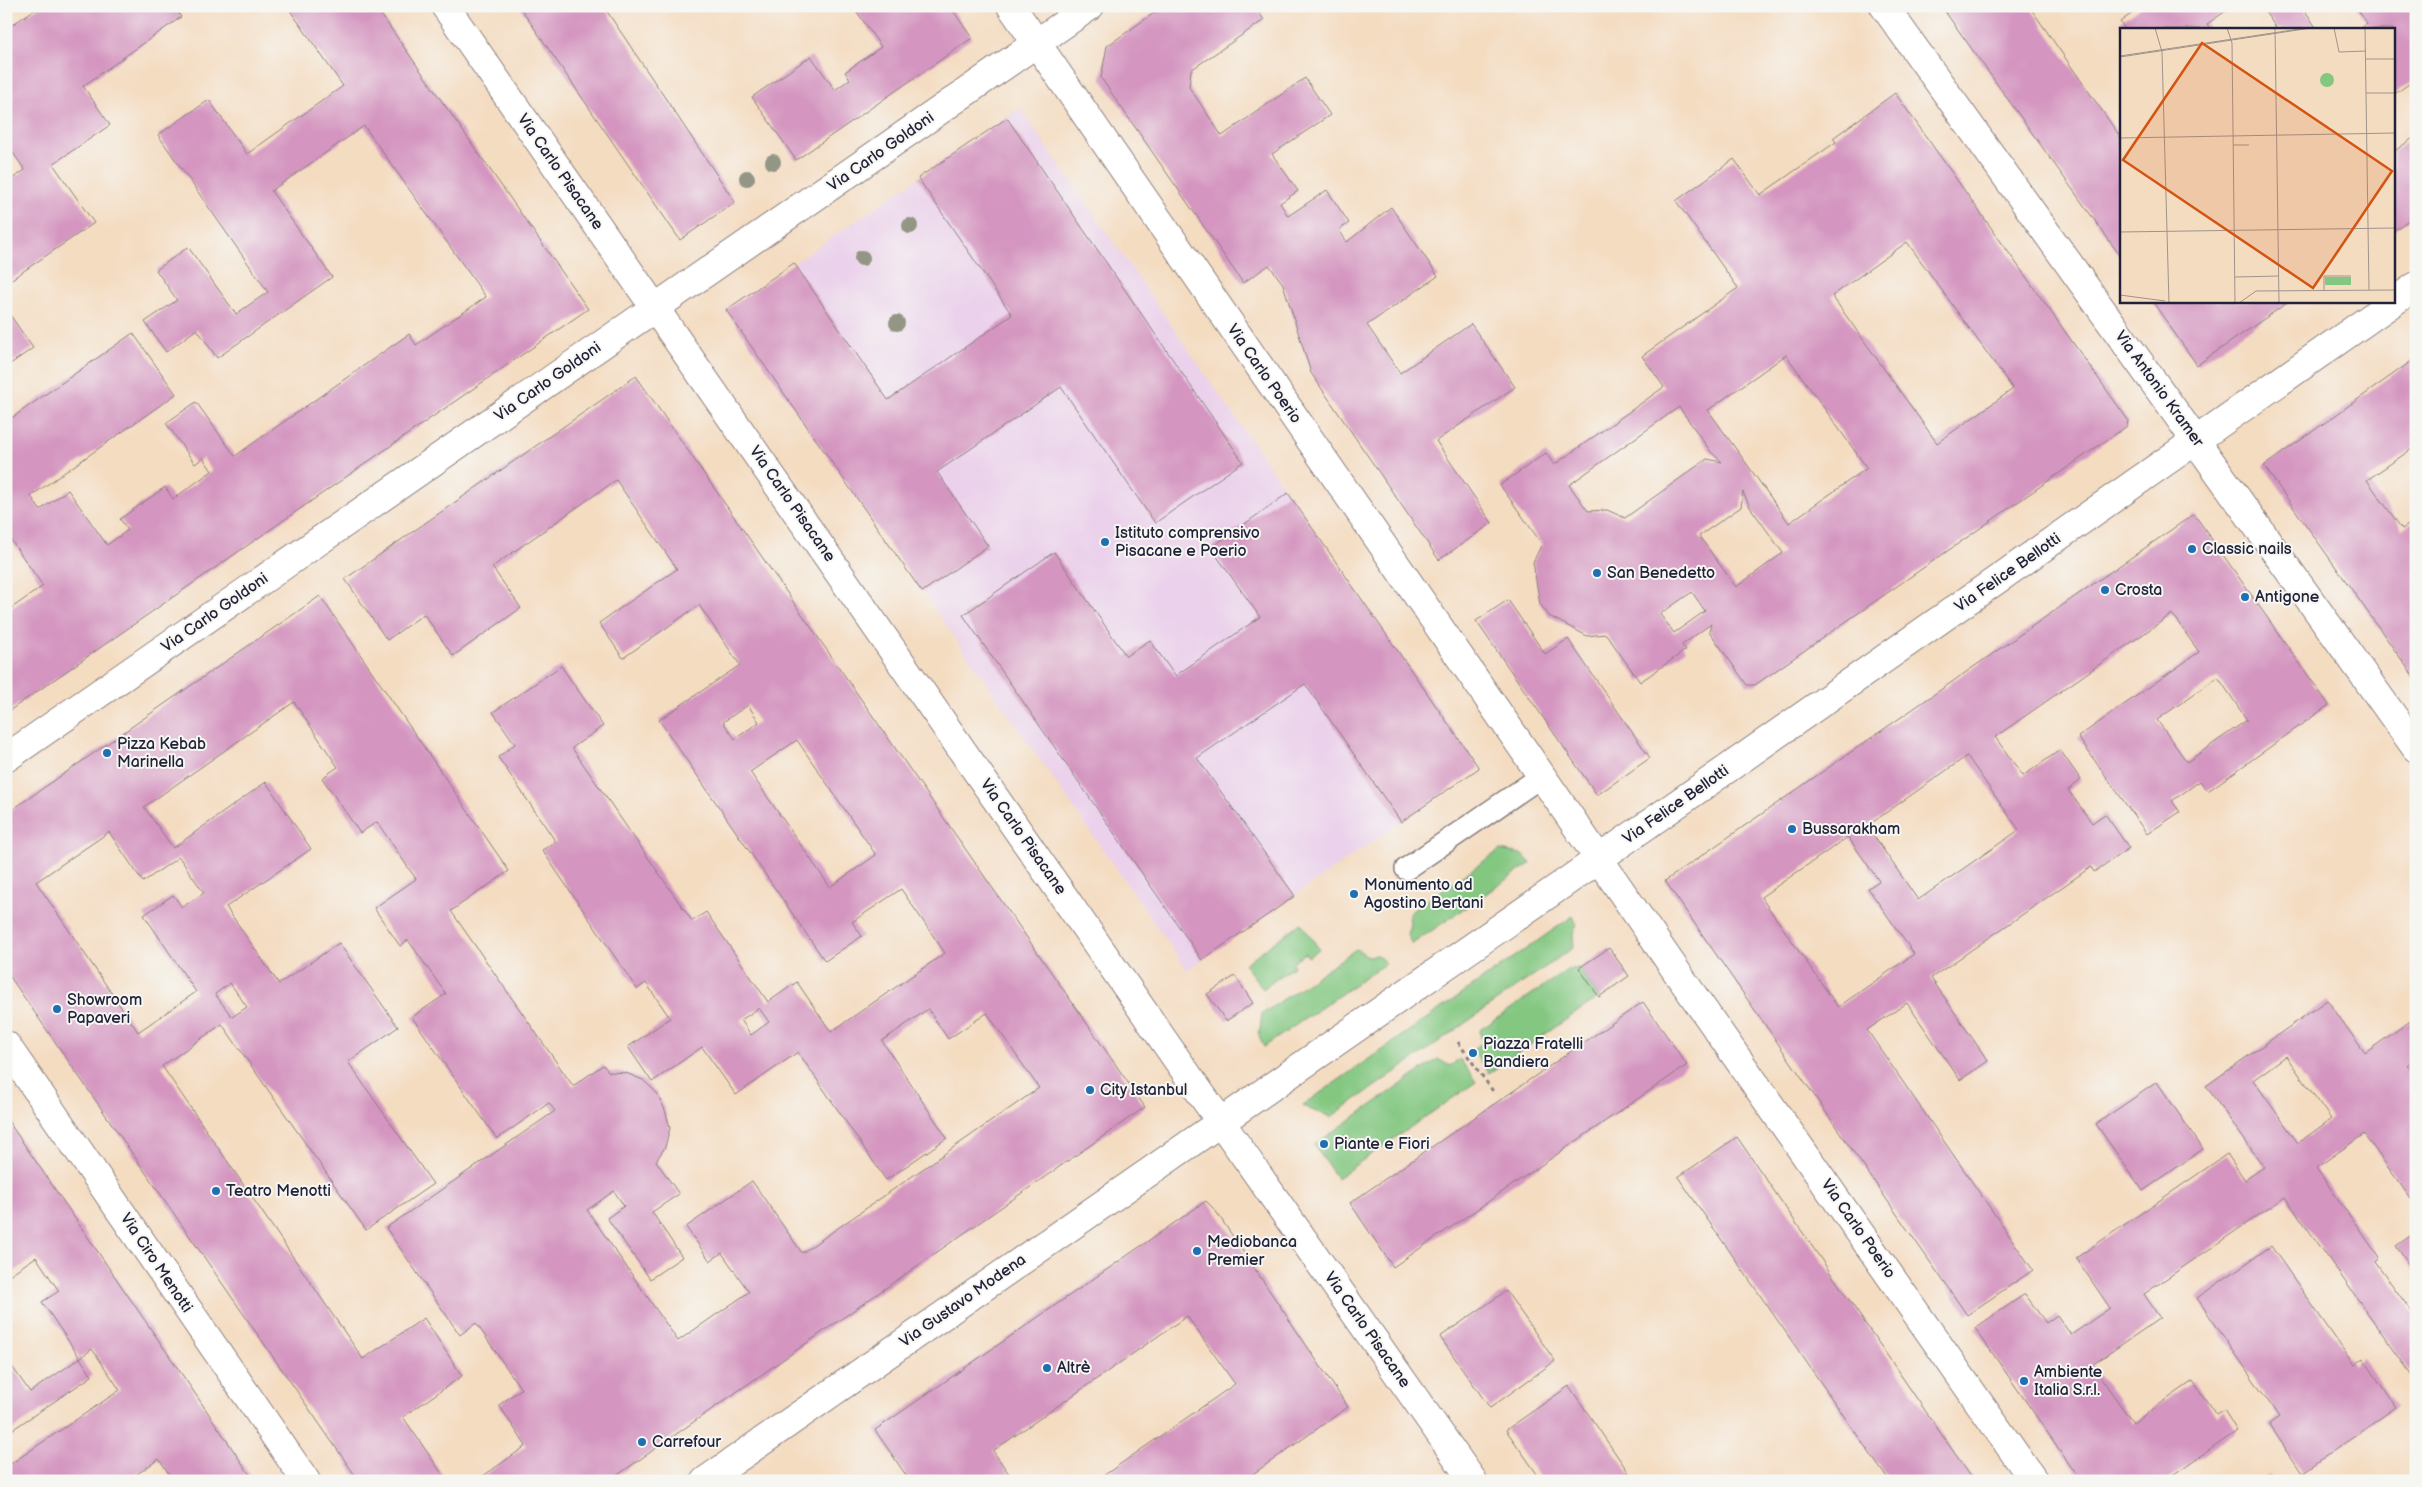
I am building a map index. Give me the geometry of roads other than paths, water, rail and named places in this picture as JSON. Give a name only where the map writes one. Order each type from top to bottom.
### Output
[{"type":"street","name":"Via Carlo Pisacane","points":[[445,6],[1138,1003],[1473,1481]]},
{"type":"street","name":"Via Carlo Poerio","points":[[1011,6],[1542,776]]},
{"type":"street","name":"Via Carlo Goldoni","points":[[6,758],[1090,6]]},
{"type":"street","name":"Via Antonio Kramer","points":[[1884,6],[2416,748]]},
{"type":"street","name":"Via Felice Bellotti","points":[[2394,301],[2416,286]]},
{"type":"street","name":"Via Felice Bellotti","points":[[1600,859],[2393,302]]},
{"type":"street","points":[[1221,1122],[1600,859],[1542,776]]},
{"type":"street","name":"Via Carlo Poerio","points":[[1600,859],[2034,1481]]},
{"type":"street","name":"Via Ciro Menotti","points":[[6,1045],[306,1481]]},
{"type":"street","name":"Via Gustavo Modena","points":[[705,1481],[1221,1122]]},
{"type":"lane","points":[[1406,869],[1542,776]]},
{"type":"tram line","points":[[2410,1481],[2416,1476]]},
{"type":"place","name":"Istituto comprensivo Pisacane e Poerio","points":[[1105,542]]},
{"type":"place","name":"Classic nails","points":[[2192,549]]},
{"type":"place","name":"San Benedetto","points":[[1597,573]]},
{"type":"place","name":"Crosta","points":[[2105,590]]},
{"type":"place","name":"Antigone","points":[[2245,597]]},
{"type":"place","name":"Pizza Kebab Marinella","points":[[107,753]]},
{"type":"place","name":"Bussarakham","points":[[1792,829]]},
{"type":"place","name":"Monumento ad Agostino Bertani","points":[[1354,894]]},
{"type":"place","name":"Showroom Papaveri","points":[[57,1009]]},
{"type":"place","name":"Piazza Fratelli Bandiera","points":[[1473,1053]]},
{"type":"place","name":"City Istanbul","points":[[1090,1090]]},
{"type":"place","name":"Piante e Fiori","points":[[1324,1144]]},
{"type":"place","name":"Teatro Menotti","points":[[216,1191]]},
{"type":"place","name":"Mediobanca Premier","points":[[1197,1251]]},
{"type":"place","name":"Altrè","points":[[1047,1368]]},
{"type":"place","name":"Ambiente Italia S.r.l.","points":[[2024,1381]]},
{"type":"place","name":"Carrefour","points":[[642,1442]]}]
